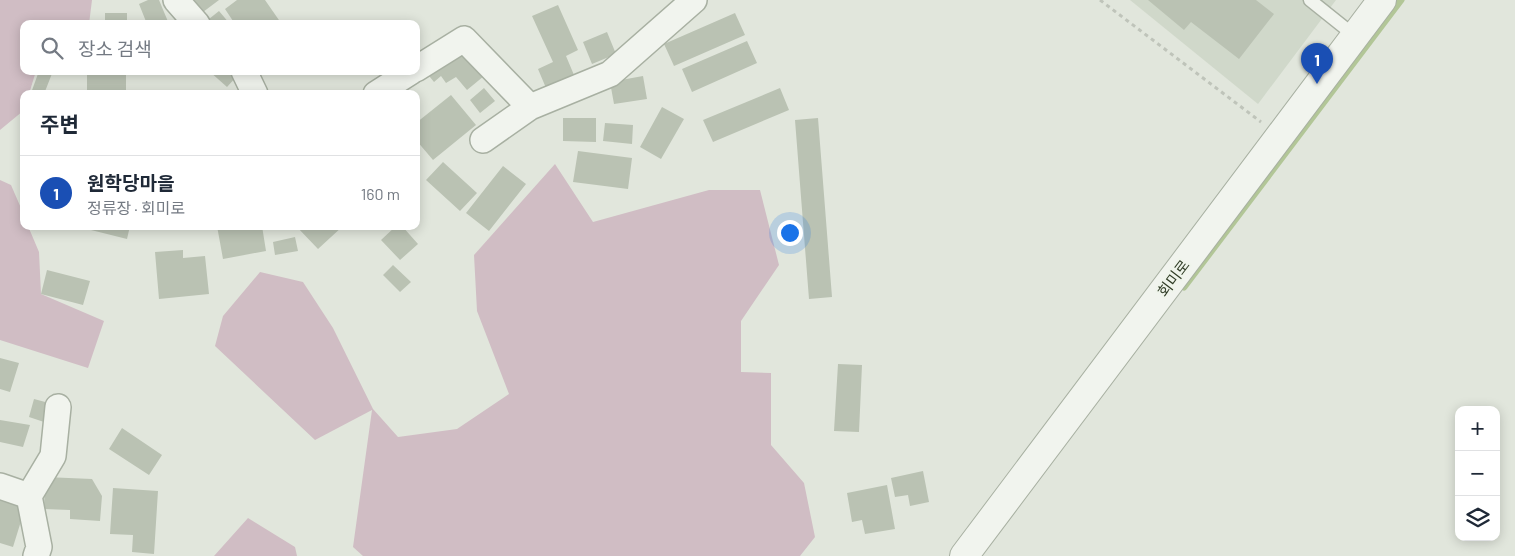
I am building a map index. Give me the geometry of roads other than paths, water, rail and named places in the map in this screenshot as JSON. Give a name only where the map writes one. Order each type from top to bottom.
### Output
[{"type":"street","points":[[176,0],[194,20]]},
{"type":"street","points":[[483,140],[530,107],[610,74],[694,0]]},
{"type":"street","name":"회미로","points":[[964,556],[1382,0]]},
{"type":"street","points":[[420,66],[464,39],[530,107]]},
{"type":"street","points":[[246,75],[253,90]]},
{"type":"street","points":[[382,90],[406,75]]},
{"type":"street","points":[[36,556],[39,547],[29,496],[53,456],[58,407]]},
{"type":"street","points":[[0,486],[29,496]]},
{"type":"lane","points":[[1310,0],[1355,36]]},
{"type":"waterway","points":[[1184,287],[1401,0]]},
{"type":"place","name":"원학당마을","points":[[1317,84]]}]
